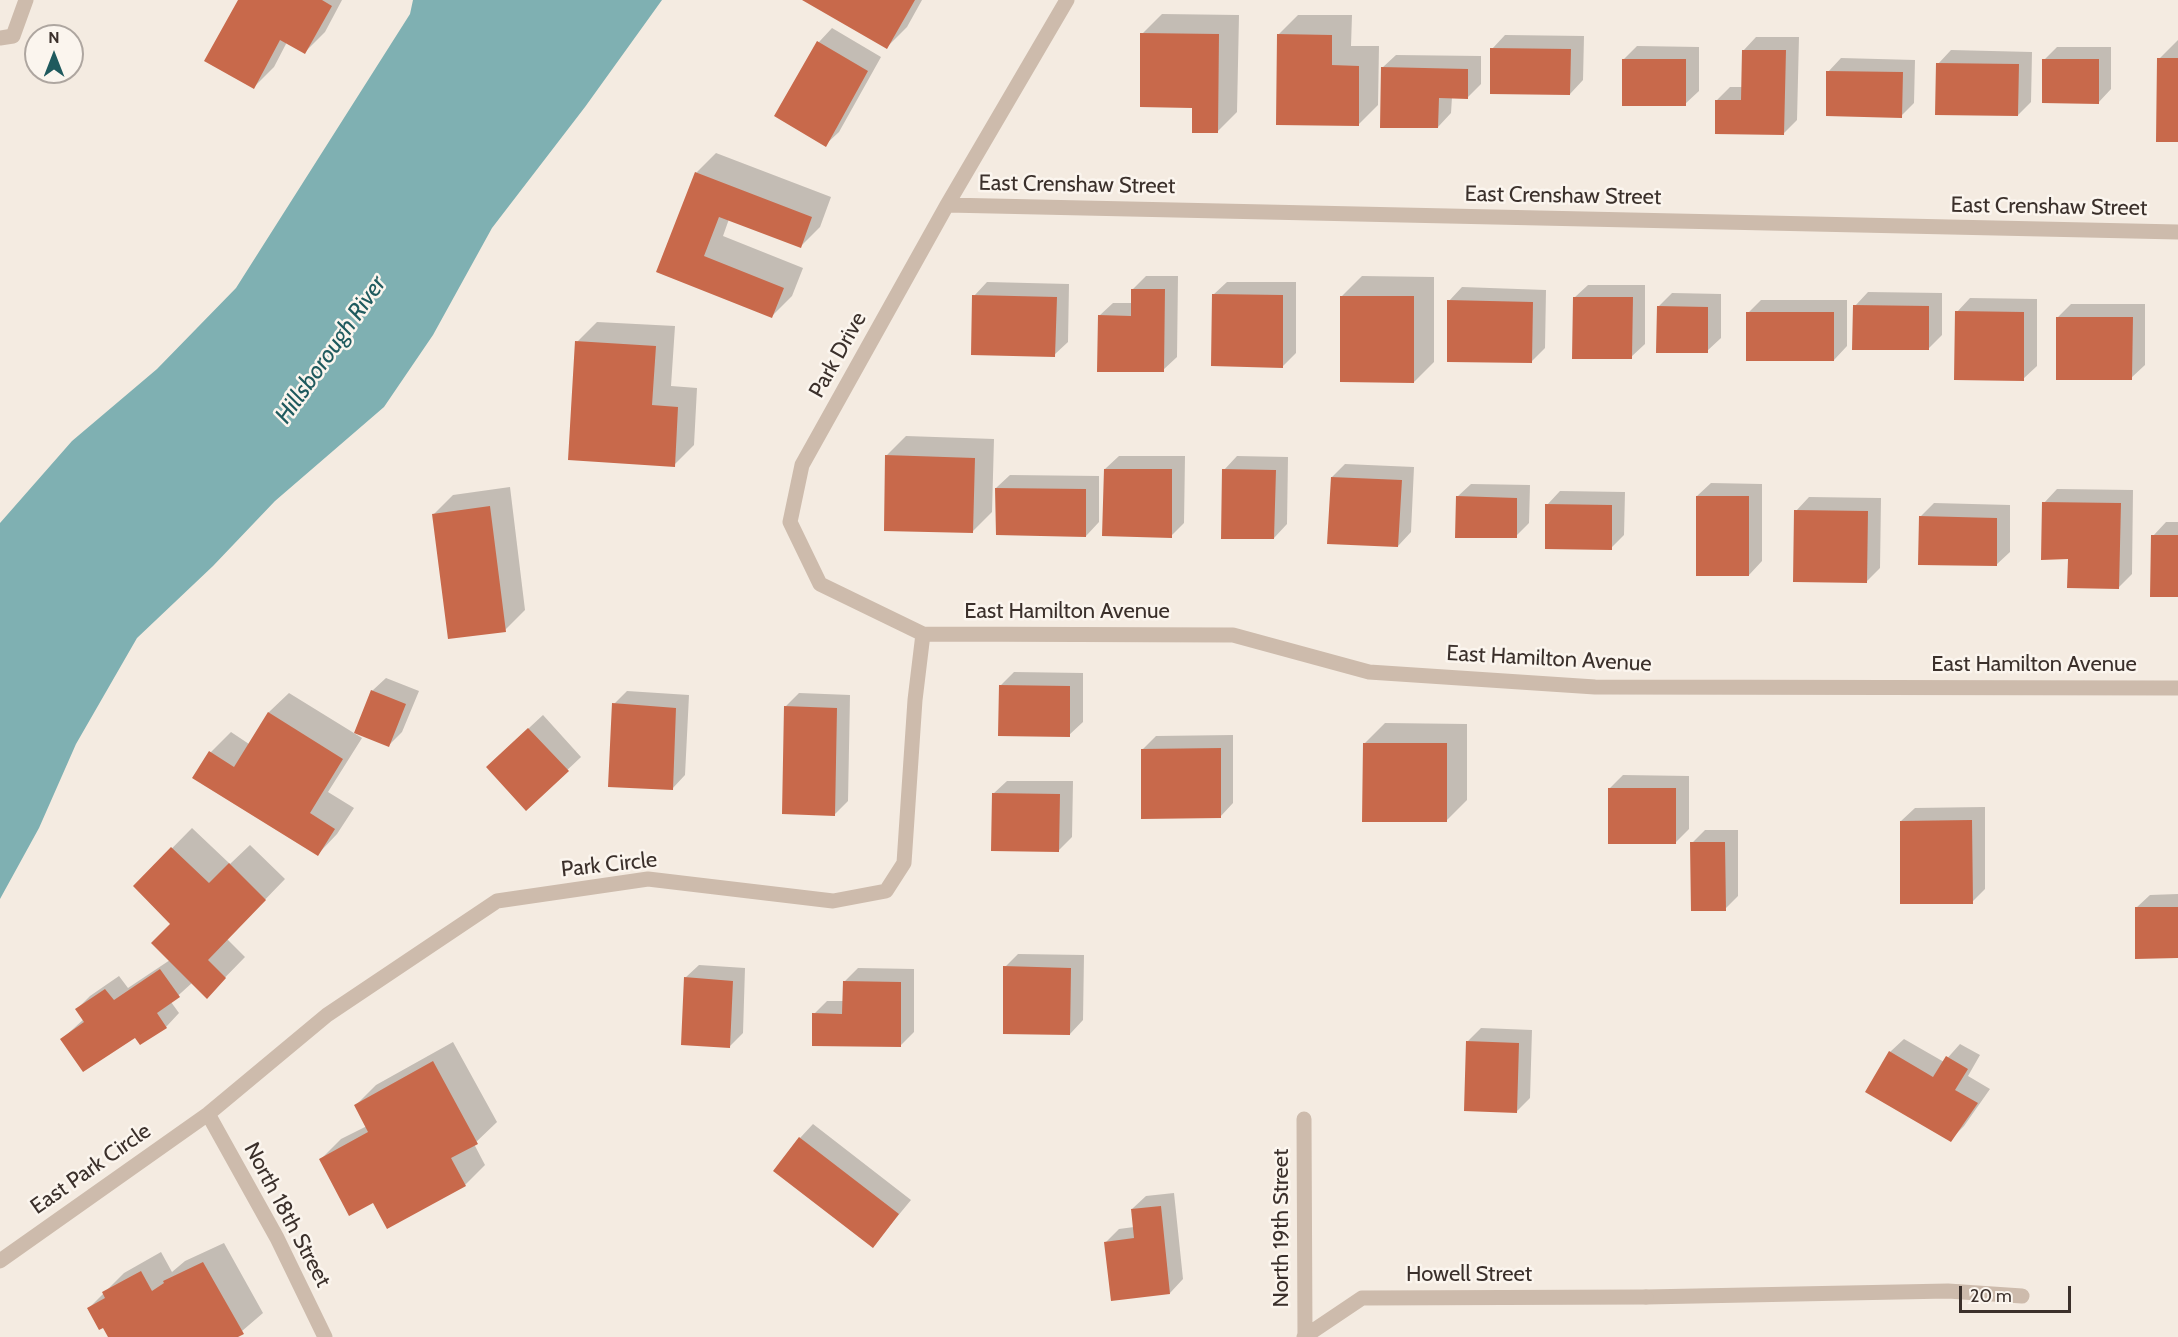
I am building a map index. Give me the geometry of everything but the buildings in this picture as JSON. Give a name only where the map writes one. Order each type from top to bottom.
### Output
[{"type":"street","points":[[0,38],[13,36],[26,0]]},
{"type":"street","name":"Park Drive","points":[[923,634],[819,584],[790,522],[802,465],[947,205],[1067,0]]},
{"type":"street","name":"East Crenshaw Street","points":[[947,205],[2178,232]]},
{"type":"street","name":"East Hamilton Avenue","points":[[923,634],[1233,635],[1368,672],[1595,687],[2178,688]]},
{"type":"street","name":"Park Circle","points":[[208,1114],[327,1015],[497,901],[648,879],[833,901],[886,891],[904,863],[915,700],[923,634]]},
{"type":"street","name":"East Park Circle","points":[[0,1261],[208,1114]]},
{"type":"street","name":"North 18th Street","points":[[208,1114],[277,1238],[325,1337]]},
{"type":"street","name":"North 19th Street","points":[[1304,1119],[1304,1337]]},
{"type":"street","name":"Howell Street","points":[[1304,1337],[1362,1298],[1646,1297],[1948,1291],[2022,1296]]},
{"type":"water","name":"Hillsborough River","points":[[413,0],[662,0],[585,107],[492,228],[433,335],[384,407],[275,501],[213,566],[137,638],[76,744],[39,828],[0,899],[0,523],[72,441],[157,369],[236,288],[410,14]]}]
